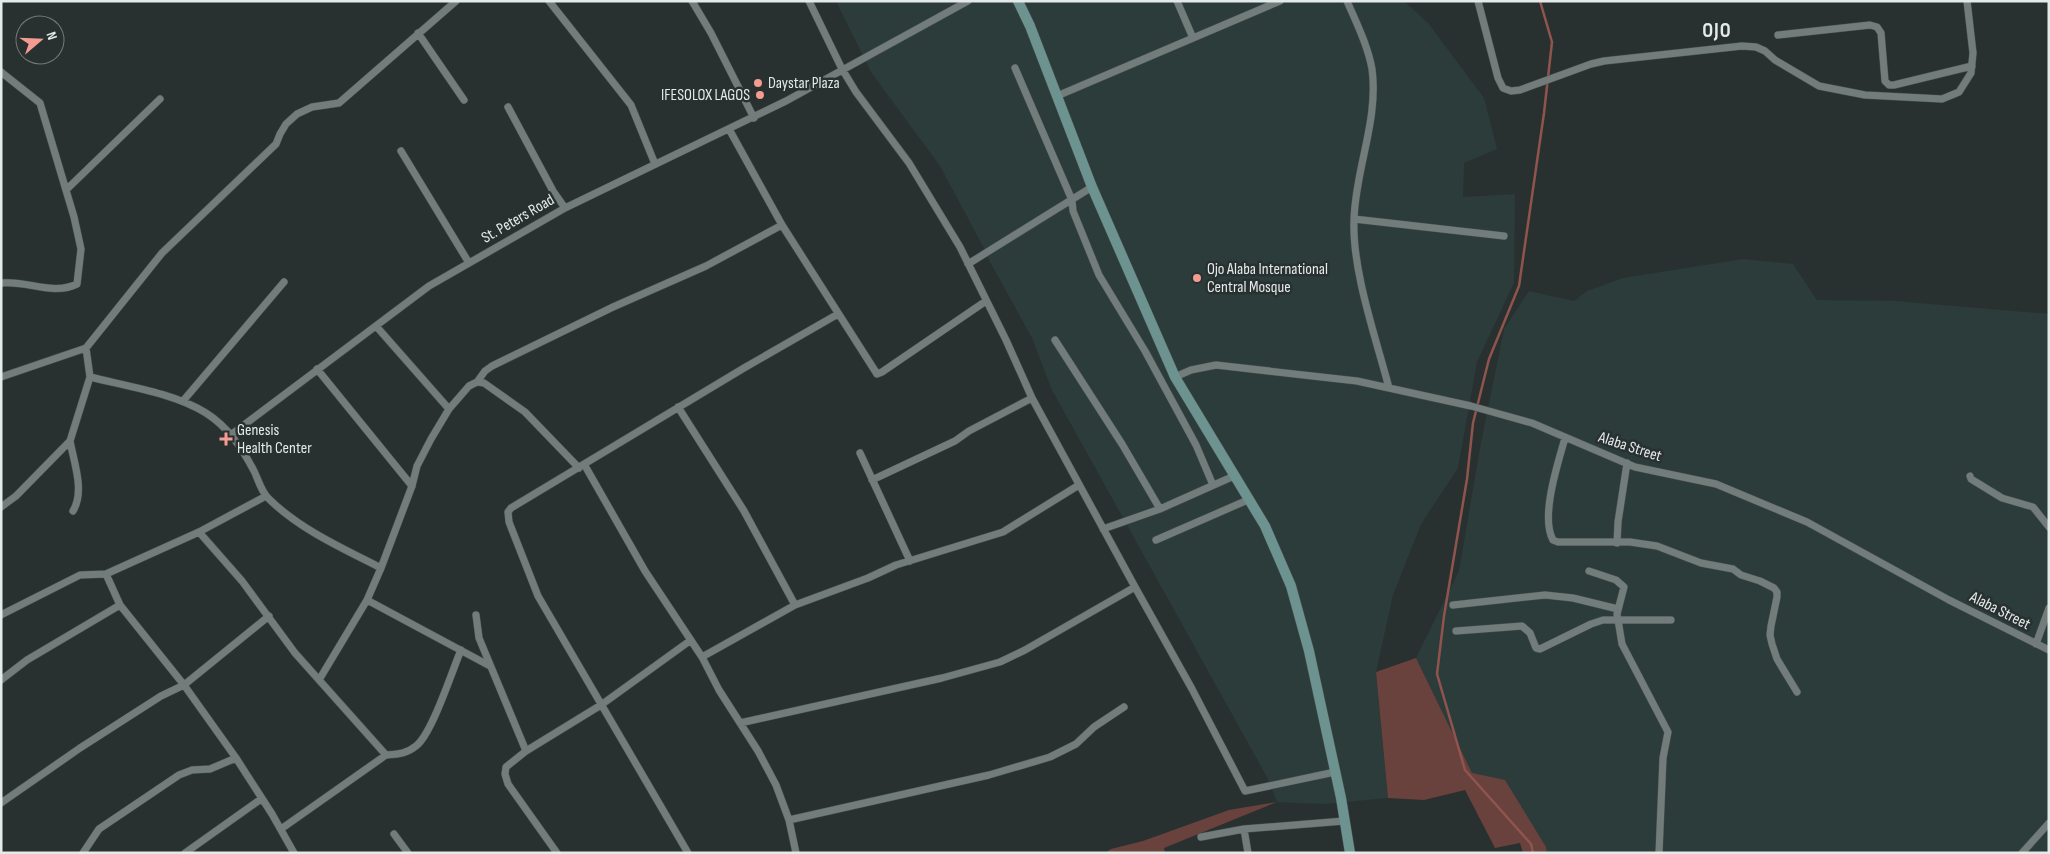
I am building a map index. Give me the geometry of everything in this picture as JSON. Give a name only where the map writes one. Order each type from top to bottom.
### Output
[{"type":"main road","points":[[1018,1],[1030,26],[1092,187],[1175,377],[1265,526],[1291,586],[1309,651],[1341,798],[1350,853]]},
{"type":"street","points":[[2,375],[86,348],[162,253],[276,144],[286,124],[297,114],[312,107],[339,103],[456,1]]},
{"type":"street","points":[[550,1],[631,105],[656,164]]},
{"type":"street","points":[[692,1],[711,33],[754,118]]},
{"type":"street","points":[[809,1],[842,69],[856,92],[909,163],[960,246],[1032,398],[1192,689],[1245,791],[1335,772]]},
{"type":"street","name":"St. Peters Road","points":[[232,434],[429,286],[565,208],[754,118],[968,1]]},
{"type":"street","points":[[1177,1],[1194,38]]},
{"type":"street","points":[[1057,96],[1280,1]]},
{"type":"street","points":[[1347,1],[1368,56],[1372,83],[1370,121],[1354,219],[1355,244],[1389,388]]},
{"type":"street","points":[[1478,1],[1498,78],[1503,88],[1511,91],[1520,90],[1604,61],[1742,46],[1756,47],[1774,60],[1819,86],[1865,94],[1942,100],[1959,92],[1971,73],[1973,53],[1967,1]]},
{"type":"street","points":[[1778,35],[1870,25],[1877,27],[1881,33],[1885,81],[1889,85],[1972,66]]},
{"type":"street","points":[[418,33],[464,100]]},
{"type":"street","points":[[1015,68],[1072,200],[1073,211],[1099,275],[1145,351],[1196,445],[1213,485]]},
{"type":"street","points":[[1,72],[40,103],[74,217],[80,249],[77,284],[57,290],[33,284],[1,283]]},
{"type":"street","points":[[66,190],[160,99]]},
{"type":"street","points":[[508,107],[553,191],[565,208]]},
{"type":"street","points":[[729,129],[782,225],[877,374],[986,301]]},
{"type":"street","points":[[401,151],[469,263]]},
{"type":"street","points":[[968,264],[1092,187]]},
{"type":"street","points":[[1354,219],[1504,236]]},
{"type":"street","points":[[319,680],[366,600],[381,568],[412,486],[416,466],[449,409],[469,386],[477,382],[485,371],[492,366],[613,307],[706,266],[782,225]]},
{"type":"street","points":[[183,401],[284,282]]},
{"type":"street","points":[[688,853],[538,596],[509,522],[508,512],[510,508],[678,407],[838,314]]},
{"type":"street","points":[[376,326],[449,409]]},
{"type":"street","points":[[1055,340],[1117,436],[1160,509]]},
{"type":"street","points":[[1,507],[16,496],[70,440],[90,377],[86,348]]},
{"type":"street","name":"Alaba Street","points":[[1175,377],[1191,370],[1216,365],[1330,378],[1389,388],[1480,408],[1532,423],[1627,463],[1716,484],[1798,518],[1949,600],[2049,650]]},
{"type":"street","points":[[317,369],[412,486]]},
{"type":"street","points":[[90,377],[183,401],[207,413],[232,434],[245,453],[266,496],[287,514],[317,535],[381,568]]},
{"type":"street","points":[[477,382],[484,383],[525,412],[582,466],[645,571],[702,657],[719,690],[776,784],[789,820],[796,853]]},
{"type":"street","points":[[872,480],[955,441],[968,431],[1032,398]]},
{"type":"street","points":[[678,407],[744,511],[795,605]]},
{"type":"street","points":[[1565,438],[1551,489],[1550,524],[1551,536],[1554,540],[1558,542],[1641,543],[1669,549],[1702,563],[1734,569],[1741,575],[1774,588],[1777,592],[1777,597],[1771,626],[1772,644],[1777,659],[1797,692]]},
{"type":"street","points":[[70,440],[80,493],[78,503],[73,511]]},
{"type":"street","points":[[860,453],[910,561]]},
{"type":"street","points":[[1617,543],[1618,522],[1627,463]]},
{"type":"street","points":[[1103,529],[1160,509],[1234,476]]},
{"type":"street","points":[[1970,476],[1971,479],[1990,492],[2013,502],[2032,507],[2049,528]]},
{"type":"street","points":[[702,657],[795,605],[910,561],[1002,532],[1079,485]]},
{"type":"street","points":[[1,616],[80,575],[106,574],[199,532],[266,496]]},
{"type":"street","points":[[1156,540],[1250,499]]},
{"type":"street","points":[[199,532],[242,581],[296,653],[386,755]]},
{"type":"street","points":[[1589,571],[1622,583],[1623,592],[1617,619],[1622,644],[1668,732],[1663,758],[1659,853]]},
{"type":"street","points":[[106,574],[120,605],[184,685],[236,758],[294,853]]},
{"type":"street","points":[[740,723],[942,678],[1000,662],[1025,650],[1135,587]]},
{"type":"street","points":[[1453,605],[1545,595],[1573,598],[1618,609]]},
{"type":"street","points":[[366,600],[490,666]]},
{"type":"street","points":[[1,680],[27,660],[120,605]]},
{"type":"street","points":[[2036,644],[2049,608]]},
{"type":"street","points":[[476,614],[479,638],[526,751]]},
{"type":"street","points":[[1,803],[80,748],[162,696],[184,685],[268,616]]},
{"type":"street","points":[[1456,631],[1522,626],[1530,633],[1536,648],[1540,649],[1603,620],[1671,620]]},
{"type":"street","points":[[556,853],[506,779],[506,768],[526,751],[601,705],[691,640]]},
{"type":"street","points":[[280,830],[386,755],[405,753],[418,745],[429,727],[461,650]]},
{"type":"street","points":[[789,820],[989,775],[1050,757],[1076,744],[1094,727],[1124,707]]},
{"type":"street","points":[[83,853],[99,829],[179,775],[192,770],[210,769],[236,758]]},
{"type":"street","points":[[185,853],[261,799]]},
{"type":"street","points":[[1201,837],[1244,829],[1343,818]]},
{"type":"street","points":[[2022,853],[2049,823]]},
{"type":"street","points":[[1244,829],[1248,853]]},
{"type":"street","points":[[394,834],[408,853]]},
{"type":"shaded area","points":[[836,1],[1404,1],[1428,23],[1484,98],[1497,149],[1464,163],[1463,197],[1515,194],[1514,283],[1477,362],[1458,468],[1421,524],[1393,595],[1376,672],[1388,798],[1325,804],[1277,802],[1268,779],[1052,390],[1032,338],[940,166],[871,72]]},
{"type":"shaded area","points":[[1743,259],[1793,264],[1817,300],[1895,301],[2049,314],[2049,853],[1547,853],[1546,847],[1472,773],[1416,658],[1459,571],[1480,448],[1504,329],[1529,291],[1574,301],[1587,291],[1623,278]]},
{"type":"shaded area","points":[[1416,658],[1472,773],[1505,780],[1546,847],[1547,853],[1523,853],[1520,843],[1495,848],[1465,790],[1424,800],[1388,798],[1376,672]]},
{"type":"shaded area","points":[[1277,802],[1164,848],[1165,853],[1105,853],[1111,849],[1143,841],[1229,810]]},
{"type":"waterway","points":[[1533,853],[1531,844],[1465,770],[1437,674],[1444,616],[1467,479],[1473,423],[1489,359],[1519,286],[1544,113],[1552,42],[1540,1]]},
{"type":"place","name":"Daystar Plaza","points":[[758,83]]},
{"type":"place","name":"IFESOLOX LAGOS","points":[[760,95]]},
{"type":"place","name":"Ojo Alaba International Central Mosque","points":[[1197,278]]},
{"type":"place","name":"Genesis Health Center","points":[[226,439]]},
{"type":"district","name":"OJO","points":[[1717,30]]}]
